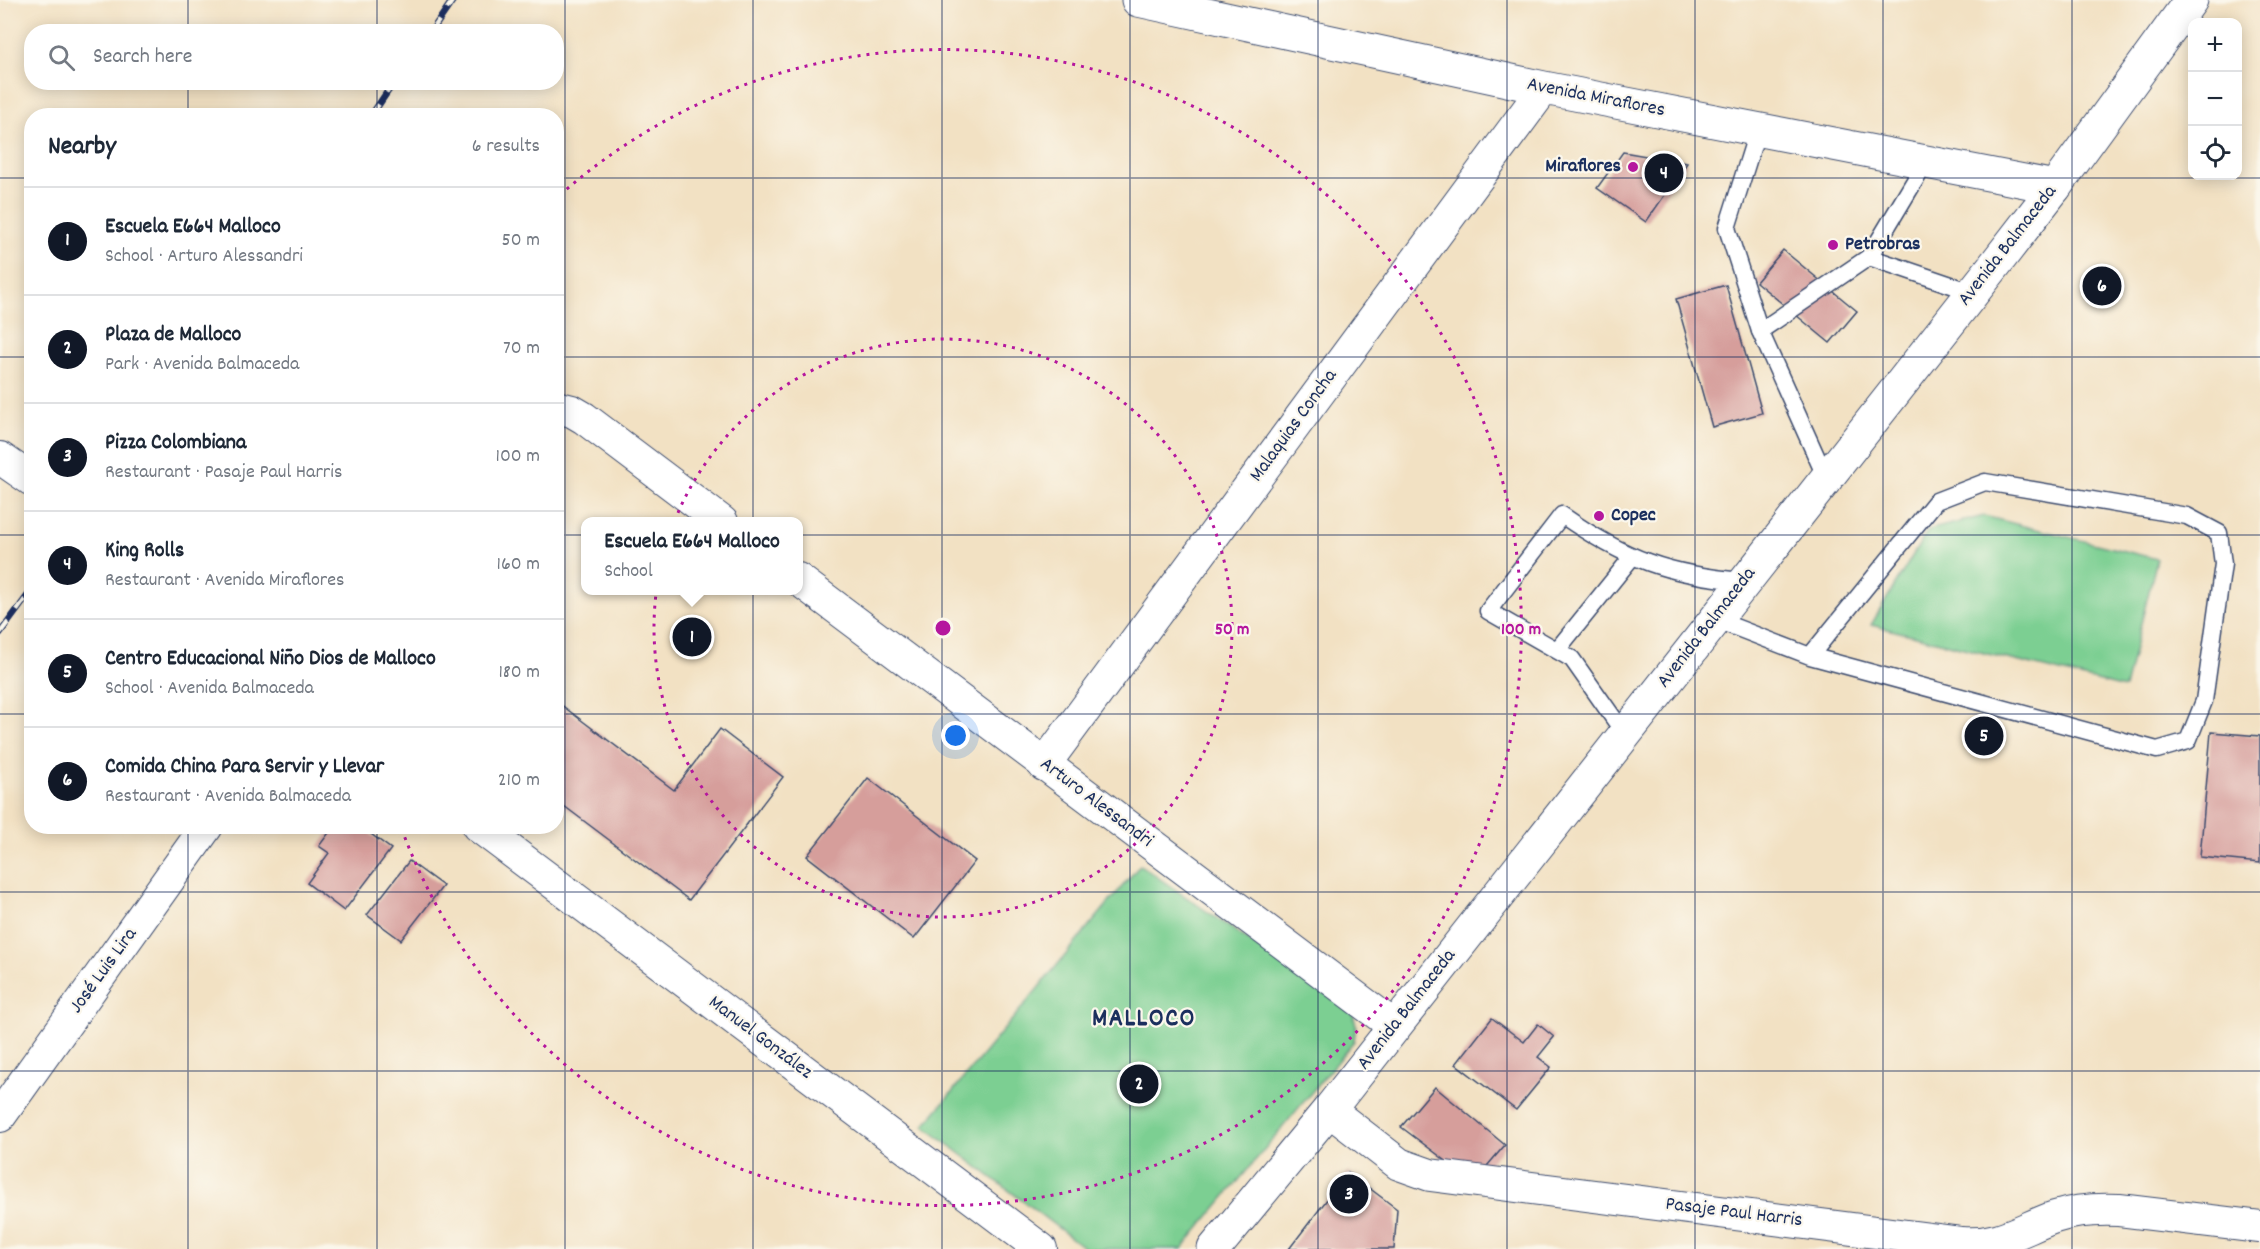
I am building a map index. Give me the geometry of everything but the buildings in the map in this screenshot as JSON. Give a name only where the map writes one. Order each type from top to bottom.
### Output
[{"type":"main road","name":"Avenida Miraflores","points":[[1138,0],[1178,4],[1544,88],[2055,187]]},
{"type":"main road","name":"Avenida Balmaceda","points":[[1214,1249],[1329,1110],[2055,187],[2191,0]]},
{"type":"street","name":"Malaquias Concha","points":[[1044,765],[1544,88]]},
{"type":"street","points":[[564,409],[584,418],[715,517]]},
{"type":"street","points":[[0,458],[24,474]]},
{"type":"street","name":"Arturo Alessandri","points":[[803,583],[1394,1026]]},
{"type":"street","name":"José Luis Lira","points":[[0,1116],[201,834]]},
{"type":"street","name":"Manuel González","points":[[489,834],[1041,1249]]},
{"type":"street","name":"Pasaje Paul Harris","points":[[1329,1110],[1399,1164],[1430,1175],[1962,1243],[1991,1243],[2055,1217],[2096,1209],[2260,1227]]},
{"type":"lane","points":[[1758,129],[1727,228],[1761,331],[1826,478]]},
{"type":"lane","points":[[1761,331],[1869,257],[1926,162]]},
{"type":"lane","points":[[1869,257],[1972,292]]},
{"type":"lane","points":[[1714,619],[1810,656],[2157,750],[2188,741],[2204,701],[2223,564],[2219,533],[2187,516],[1985,482],[1935,501],[1810,656]]},
{"type":"lane","points":[[1624,733],[1572,659],[1488,611],[1562,515],[1596,539],[1632,557],[1671,570],[1707,578],[1744,581]]},
{"type":"lane","points":[[1557,650],[1632,557]]},
{"type":"green space","points":[[1984,516],[2157,559],[2125,688],[1871,625],[1928,530]]},
{"type":"green space","points":[[1140,865],[1353,1013],[1356,1026],[1354,1041],[1182,1249],[1086,1249],[924,1126]]},
{"type":"railway","points":[[436,24],[453,0]]},
{"type":"railway","points":[[376,108],[389,90]]},
{"type":"railway","points":[[0,633],[24,601]]},
{"type":"place","name":"Miraflores","points":[[1633,167]]},
{"type":"place","name":"King Rolls","points":[[1664,173]]},
{"type":"place","name":"Petrobras","points":[[1833,245]]},
{"type":"place","name":"Comida China Para Servir y Llevar","points":[[2102,286]]},
{"type":"place","name":"Copec","points":[[1599,516]]},
{"type":"place","name":"Escuela E664 Malloco","points":[[692,637]]},
{"type":"place","name":"Centro Educacional Niño Dios de Malloco","points":[[1984,736]]},
{"type":"place","name":"Plaza de Malloco","points":[[1139,1084]]},
{"type":"place","name":"Pizza Colombiana","points":[[1349,1194]]},
{"type":"district","name":"MALLOCO","points":[[1144,1019]]}]
